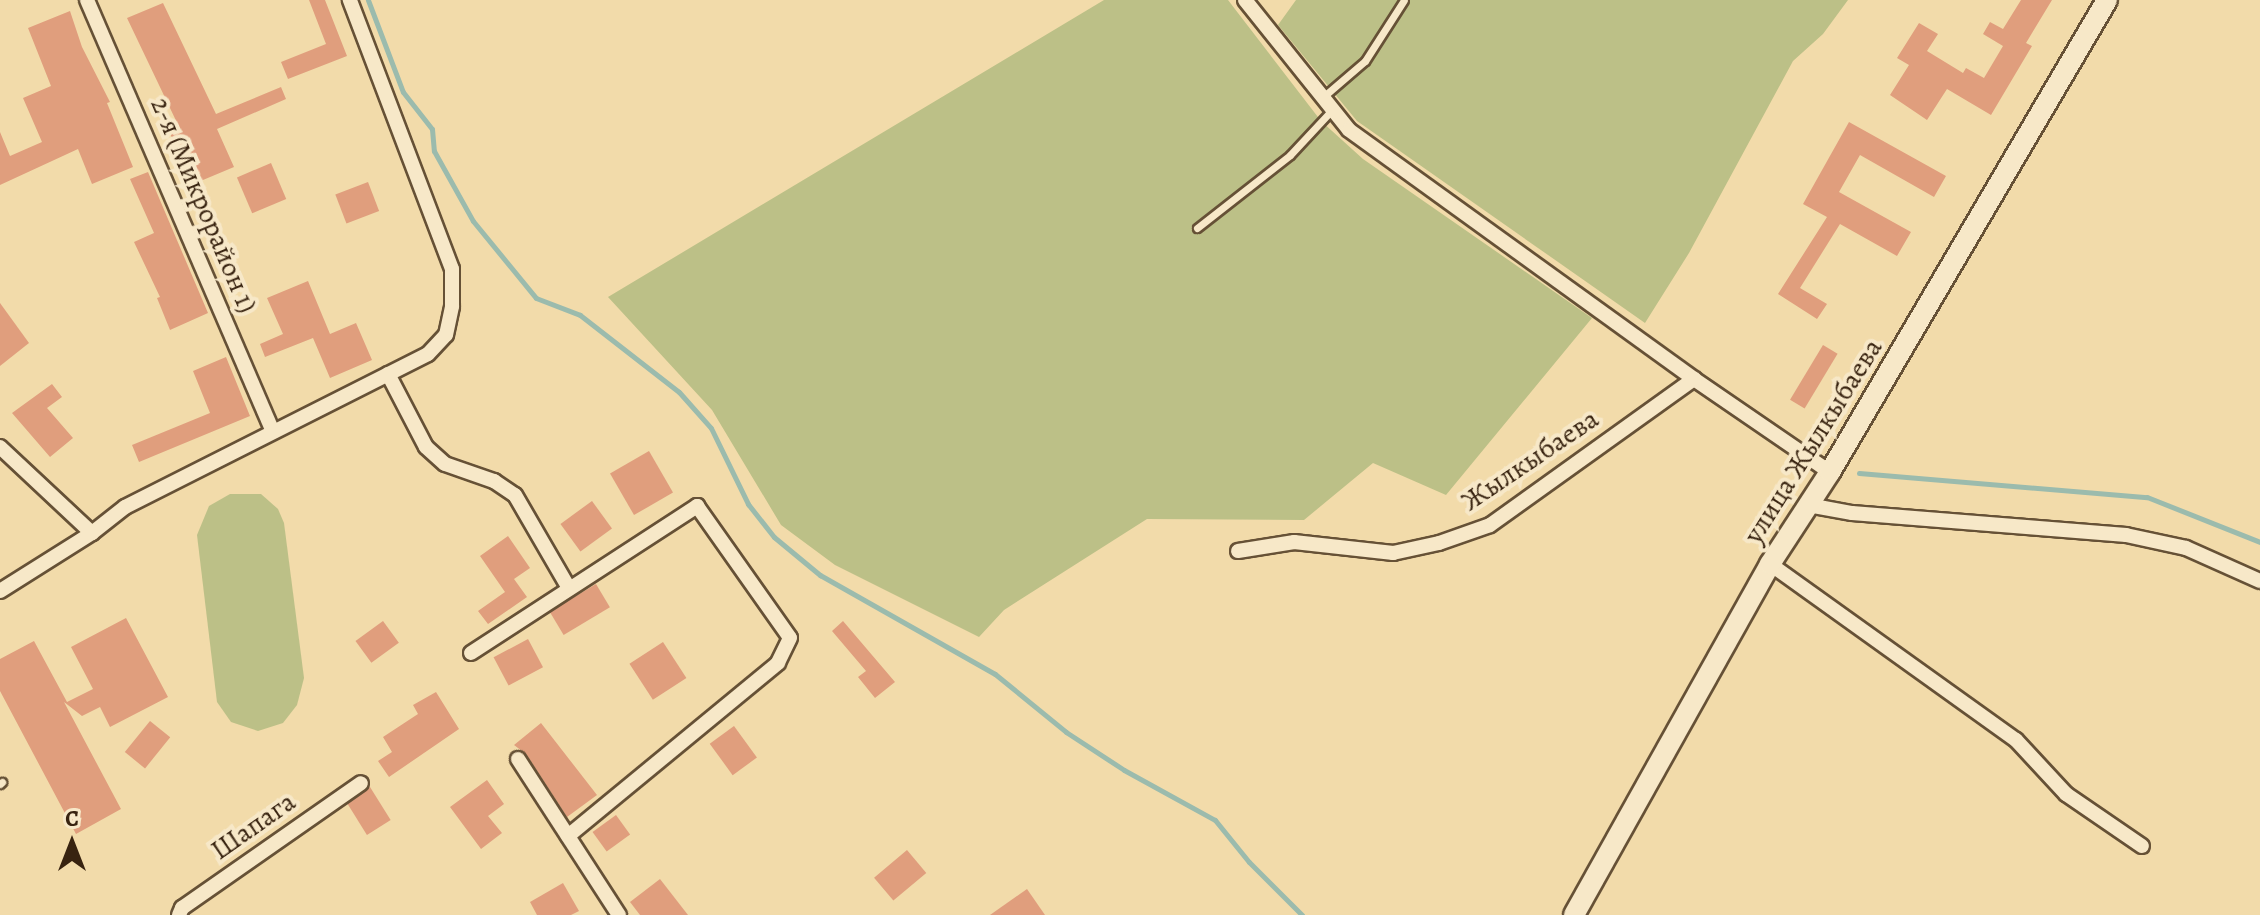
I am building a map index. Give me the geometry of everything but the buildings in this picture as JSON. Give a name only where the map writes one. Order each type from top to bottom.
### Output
[{"type":"main road","name":"улица Жылкыбаева","points":[[1574,915],[1770,564],[1830,472],[2107,0]]},
{"type":"street","name":"2-я (Микрорайон 1)","points":[[87,0],[273,432]]},
{"type":"street","points":[[0,591],[92,533],[125,507],[428,354],[446,335],[452,306],[452,269],[350,0]]},
{"type":"street","points":[[1245,0],[1349,130],[1694,379],[1830,472]]},
{"type":"street","points":[[388,374],[426,447],[445,464],[494,481],[515,495],[569,588]]},
{"type":"street","name":"Жылкыбаева","points":[[1238,551],[1294,542],[1393,553],[1439,543],[1490,525],[1694,379]]},
{"type":"street","points":[[0,447],[92,533]]},
{"type":"street","points":[[1808,505],[1852,513],[2126,535],[2186,548],[2260,581]]},
{"type":"street","points":[[471,653],[697,506],[790,638],[778,663],[568,836]]},
{"type":"street","points":[[1770,564],[2016,740],[2066,794],[2142,846]]},
{"type":"street","points":[[518,759],[619,915]]},
{"type":"street","name":"Шапага","points":[[179,915],[182,908],[361,783]]},
{"type":"lane","points":[[1321,98],[1365,61],[1404,0]]},
{"type":"lane","points":[[1197,228],[1290,155],[1332,110]]},
{"type":"green space","points":[[1104,0],[1228,0],[1321,121],[1363,159],[1592,318],[1446,495],[1373,463],[1304,520],[1147,519],[1004,610],[979,637],[835,565],[781,525],[712,410],[608,297]]},
{"type":"green space","points":[[1296,0],[1848,0],[1823,34],[1793,61],[1689,253],[1645,323],[1357,121],[1278,25]]},
{"type":"green space","points":[[230,494],[261,494],[278,509],[284,523],[304,678],[297,705],[283,723],[258,731],[231,722],[217,702],[197,535],[209,506]]},
{"type":"waterway","points":[[368,0],[403,92],[432,129],[434,151],[473,221],[536,298],[580,315],[679,392],[711,428],[748,504],[774,537],[820,575],[995,674],[1066,732],[1124,770],[1215,820],[1249,862],[1302,915]]},
{"type":"waterway","points":[[1859,473],[2147,497],[2260,542]]}]
